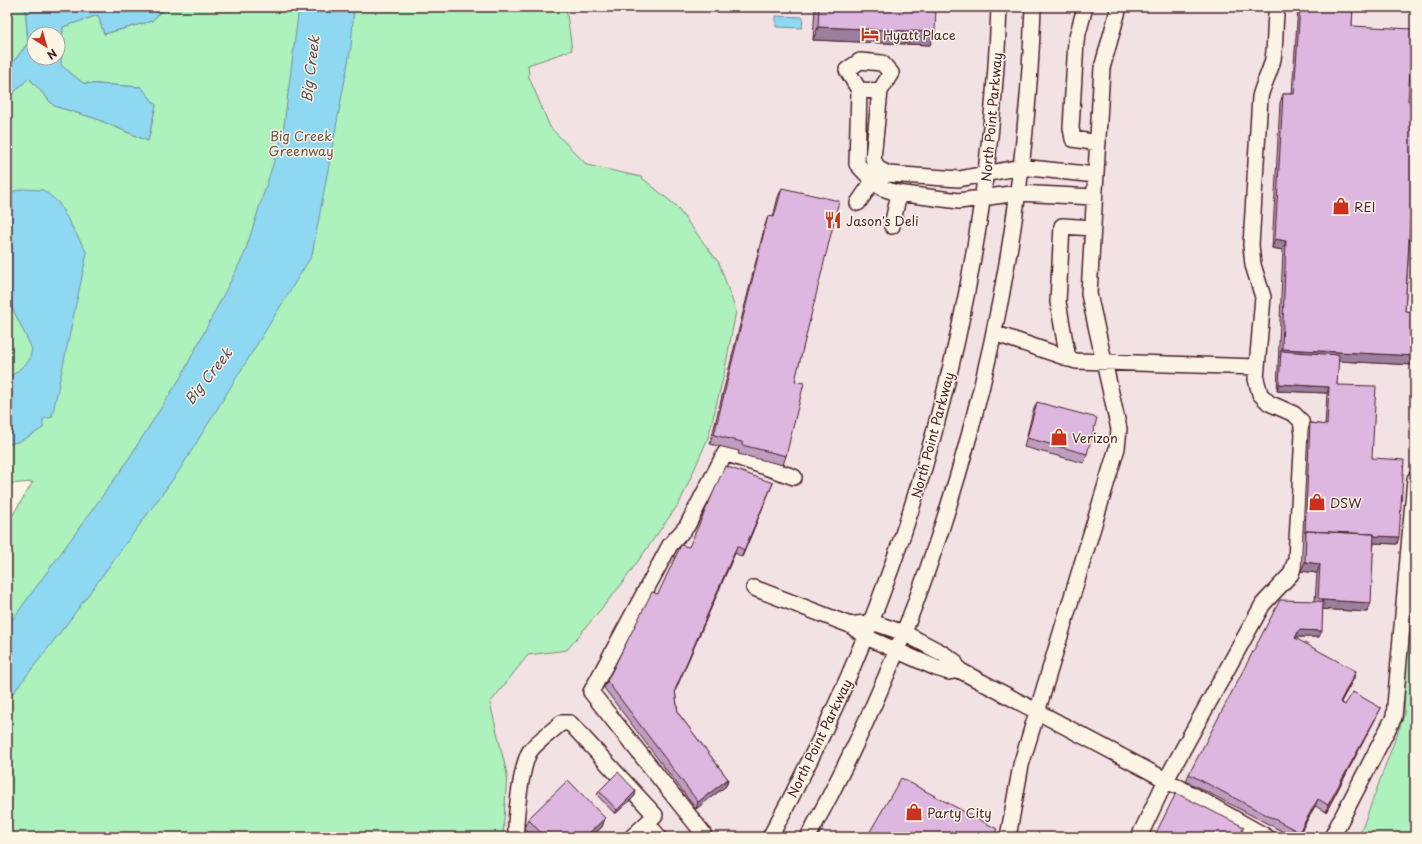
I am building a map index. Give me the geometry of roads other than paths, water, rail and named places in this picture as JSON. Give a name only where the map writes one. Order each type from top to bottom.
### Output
[{"type":"street","name":"North Point Parkway","points":[[770,837],[812,757],[866,637],[907,525],[935,432],[961,326],[983,198],[995,81],[999,7]]},
{"type":"street","points":[[808,837],[843,772],[904,633],[921,589],[968,440],[994,333],[1018,193],[1029,84],[1033,7]]},
{"type":"street","points":[[1085,7],[1076,41],[1071,128],[1073,139],[1098,143]]},
{"type":"street","points":[[1008,837],[1021,765],[1039,711],[1117,448],[1119,429],[1089,294],[1102,68],[1119,7]]},
{"type":"street","points":[[1139,837],[1166,780],[1263,604],[1290,574],[1296,559],[1303,434],[1301,421],[1294,414],[1270,403],[1260,394],[1256,379],[1263,297],[1253,265],[1251,245],[1260,97],[1263,85],[1270,72],[1273,57],[1277,7]]},
{"type":"street","points":[[1094,197],[1018,193],[958,201],[899,193],[882,188],[873,182],[857,164],[859,90],[847,70],[860,61],[882,63],[892,73],[880,91],[873,158],[877,168],[888,174],[959,179],[1021,167],[1096,175]]},
{"type":"street","points":[[859,90],[880,91]]},
{"type":"street","points":[[858,203],[873,182],[888,174]]},
{"type":"street","points":[[892,226],[899,193]]},
{"type":"street","points":[[1068,359],[1058,302],[1062,226],[1093,228]]},
{"type":"street","points":[[994,333],[1076,361],[1257,367]]},
{"type":"street","points":[[703,833],[591,692],[670,545],[687,526],[726,453],[794,477]]},
{"type":"street","points":[[1332,837],[1394,716],[1415,479]]},
{"type":"street","points":[[754,588],[850,625],[866,637],[896,651],[949,672],[959,670]]},
{"type":"street","points":[[850,625],[872,622],[904,633],[954,661],[959,670],[1039,711],[1267,837]]},
{"type":"street","points":[[516,837],[522,778],[530,751],[560,723],[570,723],[655,815],[632,837]]},
{"type":"street","points":[[647,823],[659,837]]},
{"type":"water","points":[[25,7],[165,7],[152,21],[104,34],[98,15],[66,26],[27,26]]},
{"type":"water","name":"Big Creek","points":[[299,7],[354,7],[351,47],[312,255],[179,471],[66,625],[7,701],[7,627],[122,469],[182,375],[244,255],[283,133]]},
{"type":"water","points":[[776,16],[803,17],[802,28],[776,27]]},
{"type":"water","points":[[26,46],[26,66],[62,66],[83,83],[141,87],[156,105],[148,141],[94,118],[54,106],[29,78],[7,99],[7,70]]},
{"type":"water","points":[[23,189],[43,190],[58,202],[87,253],[52,417],[43,419],[43,428],[30,436],[17,442],[7,444],[7,380],[29,361],[32,349],[7,297],[7,193]]},
{"type":"place","name":"Hyatt Place","points":[[870,34]]},
{"type":"place","name":"REI","points":[[1341,206]]},
{"type":"place","name":"Jason's Deli","points":[[833,220]]},
{"type":"place","name":"Verizon","points":[[1059,437]]},
{"type":"place","name":"DSW","points":[[1317,502]]},
{"type":"place","name":"Party City","points":[[914,812]]},
{"type":"park label","name":"Big Creek Greenway","points":[[301,142]]}]
